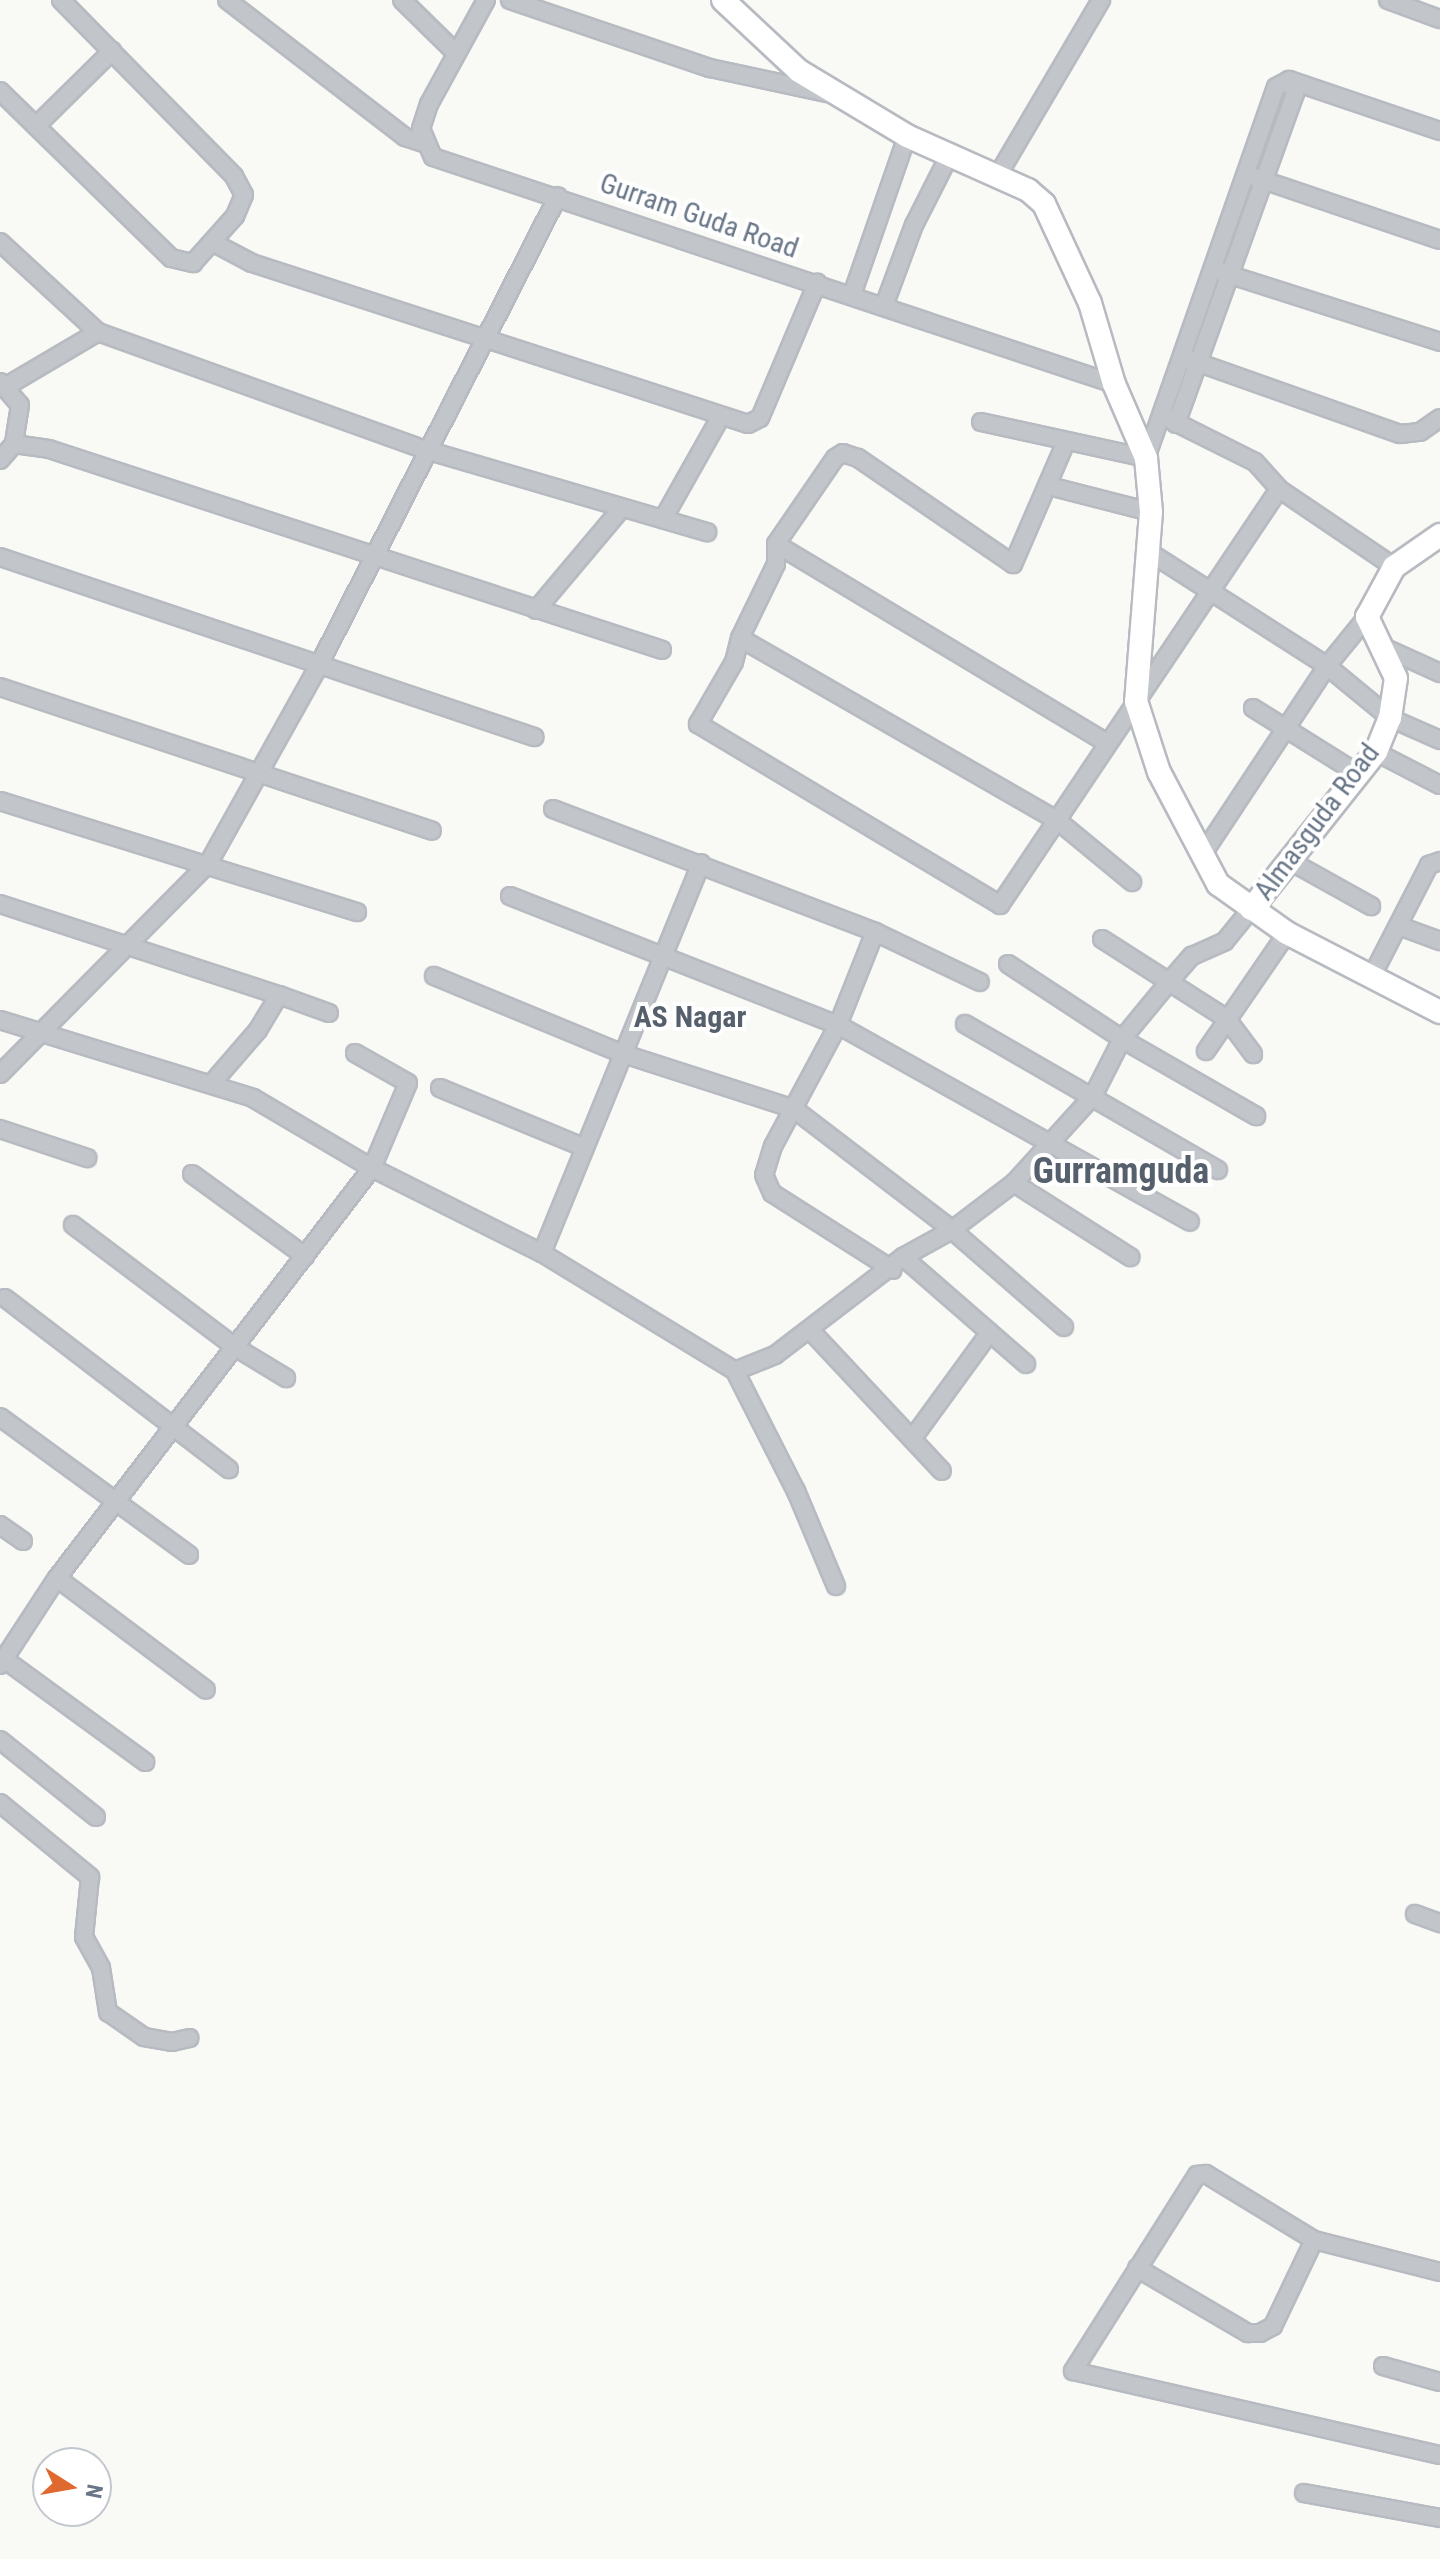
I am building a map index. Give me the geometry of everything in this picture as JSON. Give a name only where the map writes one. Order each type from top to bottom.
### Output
[{"type":"main road","points":[[723,0],[799,71],[907,136],[998,175],[1036,197],[1059,228],[1114,384],[1146,458],[1151,512],[1136,701],[1159,772],[1218,884],[1287,933],[1373,974],[1440,1012]]},
{"type":"main road","points":[[1396,678],[1367,617],[1394,567],[1439,538]]},
{"type":"main road","name":"Almasguda Road","points":[[1251,909],[1376,752],[1390,718],[1396,678]]},
{"type":"street","points":[[0,91],[171,258],[193,263],[214,243],[242,206],[241,186],[61,0]]},
{"type":"street","name":"Gurram Guda Road","points":[[227,0],[405,137],[423,143],[433,157],[558,196],[1114,384]]},
{"type":"street","points":[[402,0],[456,53]]},
{"type":"street","points":[[423,143],[429,104],[486,0]]},
{"type":"street","points":[[510,0],[710,68],[843,96]]},
{"type":"street","points":[[998,175],[1101,0]]},
{"type":"street","points":[[1388,0],[1440,19]]},
{"type":"street","points":[[36,126],[112,51]]},
{"type":"street","points":[[981,422],[1065,444],[1146,458],[1169,420],[1190,360],[1229,274],[1295,94],[1289,80]]},
{"type":"street","points":[[1190,360],[1212,269],[1276,87],[1289,80],[1440,131]]},
{"type":"street","points":[[852,295],[907,136]]},
{"type":"street","points":[[884,306],[914,225],[949,156]]},
{"type":"street","points":[[1245,174],[1440,240]]},
{"type":"street","points":[[0,1074],[208,864],[261,774],[319,665],[558,196]]},
{"type":"street","points":[[0,242],[98,332],[426,450],[707,532]]},
{"type":"street","points":[[214,243],[252,263],[748,424],[760,418],[817,283]]},
{"type":"street","points":[[1212,269],[1440,342]]},
{"type":"street","points":[[0,460],[14,444],[20,405],[2,384],[98,332]]},
{"type":"street","points":[[1190,360],[1400,434],[1420,432],[1440,418]]},
{"type":"street","points":[[663,519],[721,416]]},
{"type":"street","points":[[1169,420],[1255,462],[1279,489],[1394,567]]},
{"type":"street","points":[[14,444],[49,449],[161,484],[373,558],[662,650]]},
{"type":"street","points":[[1065,444],[1013,564],[858,458],[843,453],[820,476],[776,544],[776,564],[740,638],[721,691],[698,724],[1000,905],[1058,821],[1106,742],[1213,591],[1279,489]]},
{"type":"street","points":[[1049,486],[1151,512]]},
{"type":"street","points":[[536,610],[622,508]]},
{"type":"street","points":[[776,544],[1106,742]]},
{"type":"street","points":[[1149,552],[1327,666],[1390,718],[1440,740]]},
{"type":"street","points":[[0,557],[534,737]]},
{"type":"street","points":[[1202,855],[1327,666],[1367,617]]},
{"type":"street","points":[[740,638],[1058,821],[1132,882]]},
{"type":"street","points":[[1383,647],[1432,669]]},
{"type":"street","points":[[1396,678],[1432,669]]},
{"type":"street","points":[[0,687],[432,831]]},
{"type":"street","points":[[1253,708],[1357,773]]},
{"type":"street","points":[[1376,752],[1440,785]]},
{"type":"street","points":[[0,801],[357,912]]},
{"type":"street","points":[[553,809],[875,932],[980,982]]},
{"type":"street","points":[[1373,974],[1429,865],[1440,859]]},
{"type":"street","points":[[1290,861],[1371,906]]},
{"type":"street","points":[[542,1253],[659,957],[701,863]]},
{"type":"street","points":[[510,896],[838,1025],[1190,1222]]},
{"type":"street","points":[[0,904],[329,1013]]},
{"type":"street","points":[[735,1371],[775,1355],[898,1263],[952,1230],[1014,1183],[1053,1146],[1093,1096],[1122,1039],[1169,982],[1192,956],[1225,941],[1251,909]]},
{"type":"street","points":[[1399,926],[1440,941]]},
{"type":"street","points":[[875,932],[838,1025],[773,1146],[764,1175],[772,1193],[898,1263],[990,1332],[1026,1364]]},
{"type":"street","points":[[1206,1051],[1287,933]]},
{"type":"street","points":[[1102,939],[1227,1019],[1253,1054]]},
{"type":"street","points":[[1008,964],[1122,1039],[1256,1116]]},
{"type":"street","points":[[434,976],[621,1053],[794,1109],[952,1230],[1064,1327]]},
{"type":"street","points":[[213,1082],[258,1030],[279,995]]},
{"type":"street","points":[[0,1020],[42,1035],[213,1082],[253,1098],[372,1168],[542,1253],[735,1371],[796,1491],[836,1586]]},
{"type":"street","points":[[965,1024],[1218,1170]]},
{"type":"street","points":[[145,1762],[2,1662],[57,1578],[169,1428],[372,1168],[408,1083],[355,1053]]},
{"type":"street","points":[[440,1088],[583,1147]]},
{"type":"street","points":[[0,1129],[87,1158]]},
{"type":"street","points":[[192,1174],[305,1256]]},
{"type":"street","points":[[1014,1183],[1130,1257]]},
{"type":"street","points":[[73,1225],[235,1347],[286,1378]]},
{"type":"street","points":[[5,1298],[169,1428],[229,1469]]},
{"type":"street","points":[[810,1330],[942,1471]]},
{"type":"street","points":[[912,1439],[990,1332]]},
{"type":"street","points":[[0,1417],[189,1555]]},
{"type":"street","points":[[0,1525],[23,1541]]},
{"type":"street","points":[[57,1578],[206,1690]]},
{"type":"street","points":[[0,1740],[96,1817]]},
{"type":"street","points":[[0,1803],[90,1877],[84,1937],[101,1968],[108,2012],[144,2037],[172,2042],[190,2038]]},
{"type":"street","points":[[1415,1914],[1440,1923]]},
{"type":"street","points":[[1440,2272],[1314,2240],[1206,2174],[1197,2175],[1073,2368],[1075,2373],[1440,2455]]},
{"type":"street","points":[[1137,2268],[1248,2333],[1260,2333],[1273,2326],[1314,2240]]},
{"type":"street","points":[[1383,2366],[1440,2382]]},
{"type":"street","points":[[1304,2493],[1440,2518]]},
{"type":"district","name":"AS Nagar","points":[[690,1017]]},
{"type":"district","name":"Gurramguda","points":[[1121,1172]]}]
